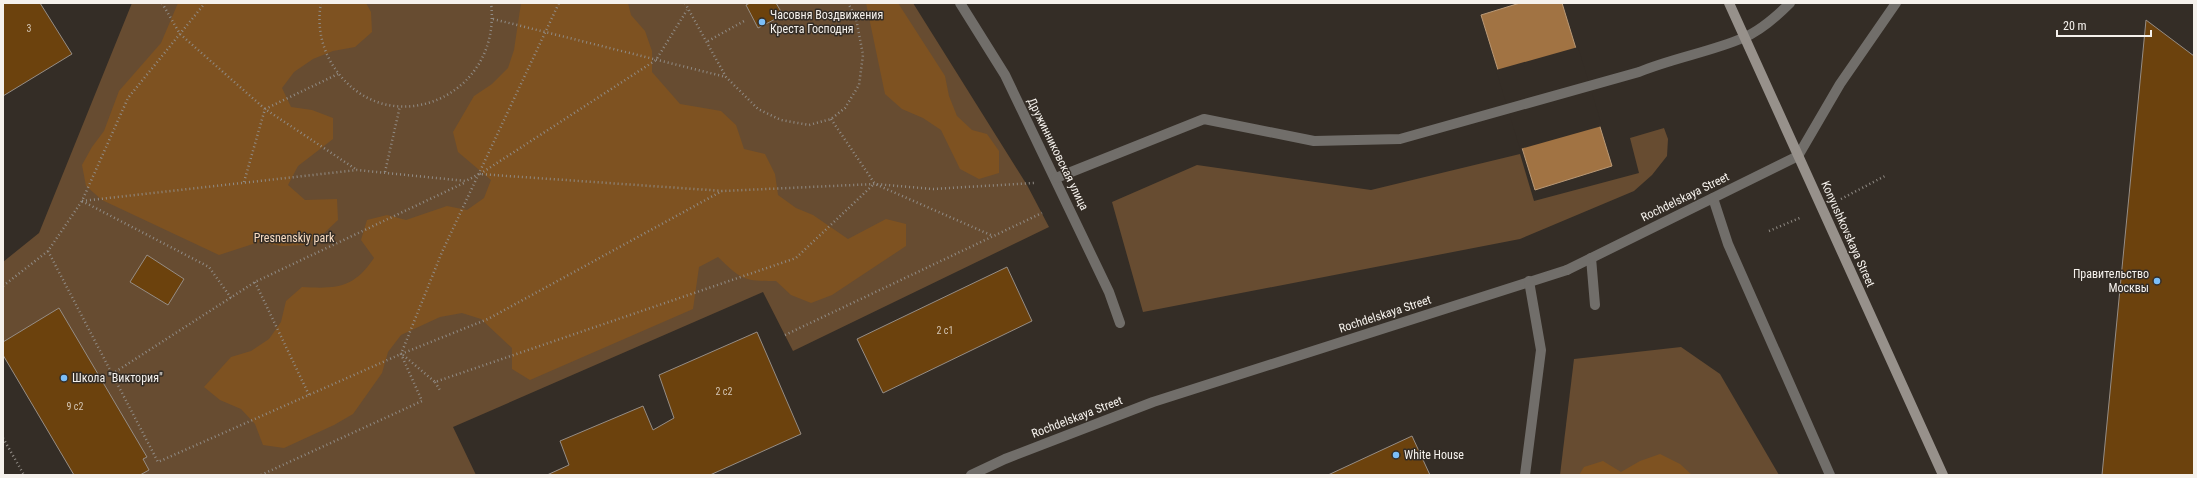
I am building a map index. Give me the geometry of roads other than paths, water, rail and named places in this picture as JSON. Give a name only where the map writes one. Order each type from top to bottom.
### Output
[{"type":"main road","name":"Konyushkovskaya Street","points":[[1729,3],[1942,475]]},
{"type":"street","name":"Дружинниковская улица","points":[[960,3],[1005,75],[1056,178],[1109,292],[1120,323]]},
{"type":"street","points":[[1056,178],[1204,119],[1314,141],[1400,139],[1639,72],[1659,64],[1744,38],[1778,15],[1790,3]]},
{"type":"street","points":[[1798,156],[1840,84],[1896,3]]},
{"type":"street","name":"Rochdelskaya Street","points":[[972,475],[1005,459],[1153,402],[1567,270],[1798,156]]},
{"type":"street","points":[[1713,198],[1728,244],[1830,475]]},
{"type":"street","points":[[1591,258],[1595,305]]},
{"type":"street","points":[[1525,475],[1541,350],[1529,281]]},
{"type":"place","name":"Часовня Воздвижения Креста Господня","points":[[762,22]]},
{"type":"place","name":"Правительство Москвы","points":[[2157,281]]},
{"type":"place","name":"Школа \"Виктория\"","points":[[64,378]]},
{"type":"place","name":"White House","points":[[1396,455]]},
{"type":"park label","name":"Presnenskiy park","points":[[294,238]]}]
